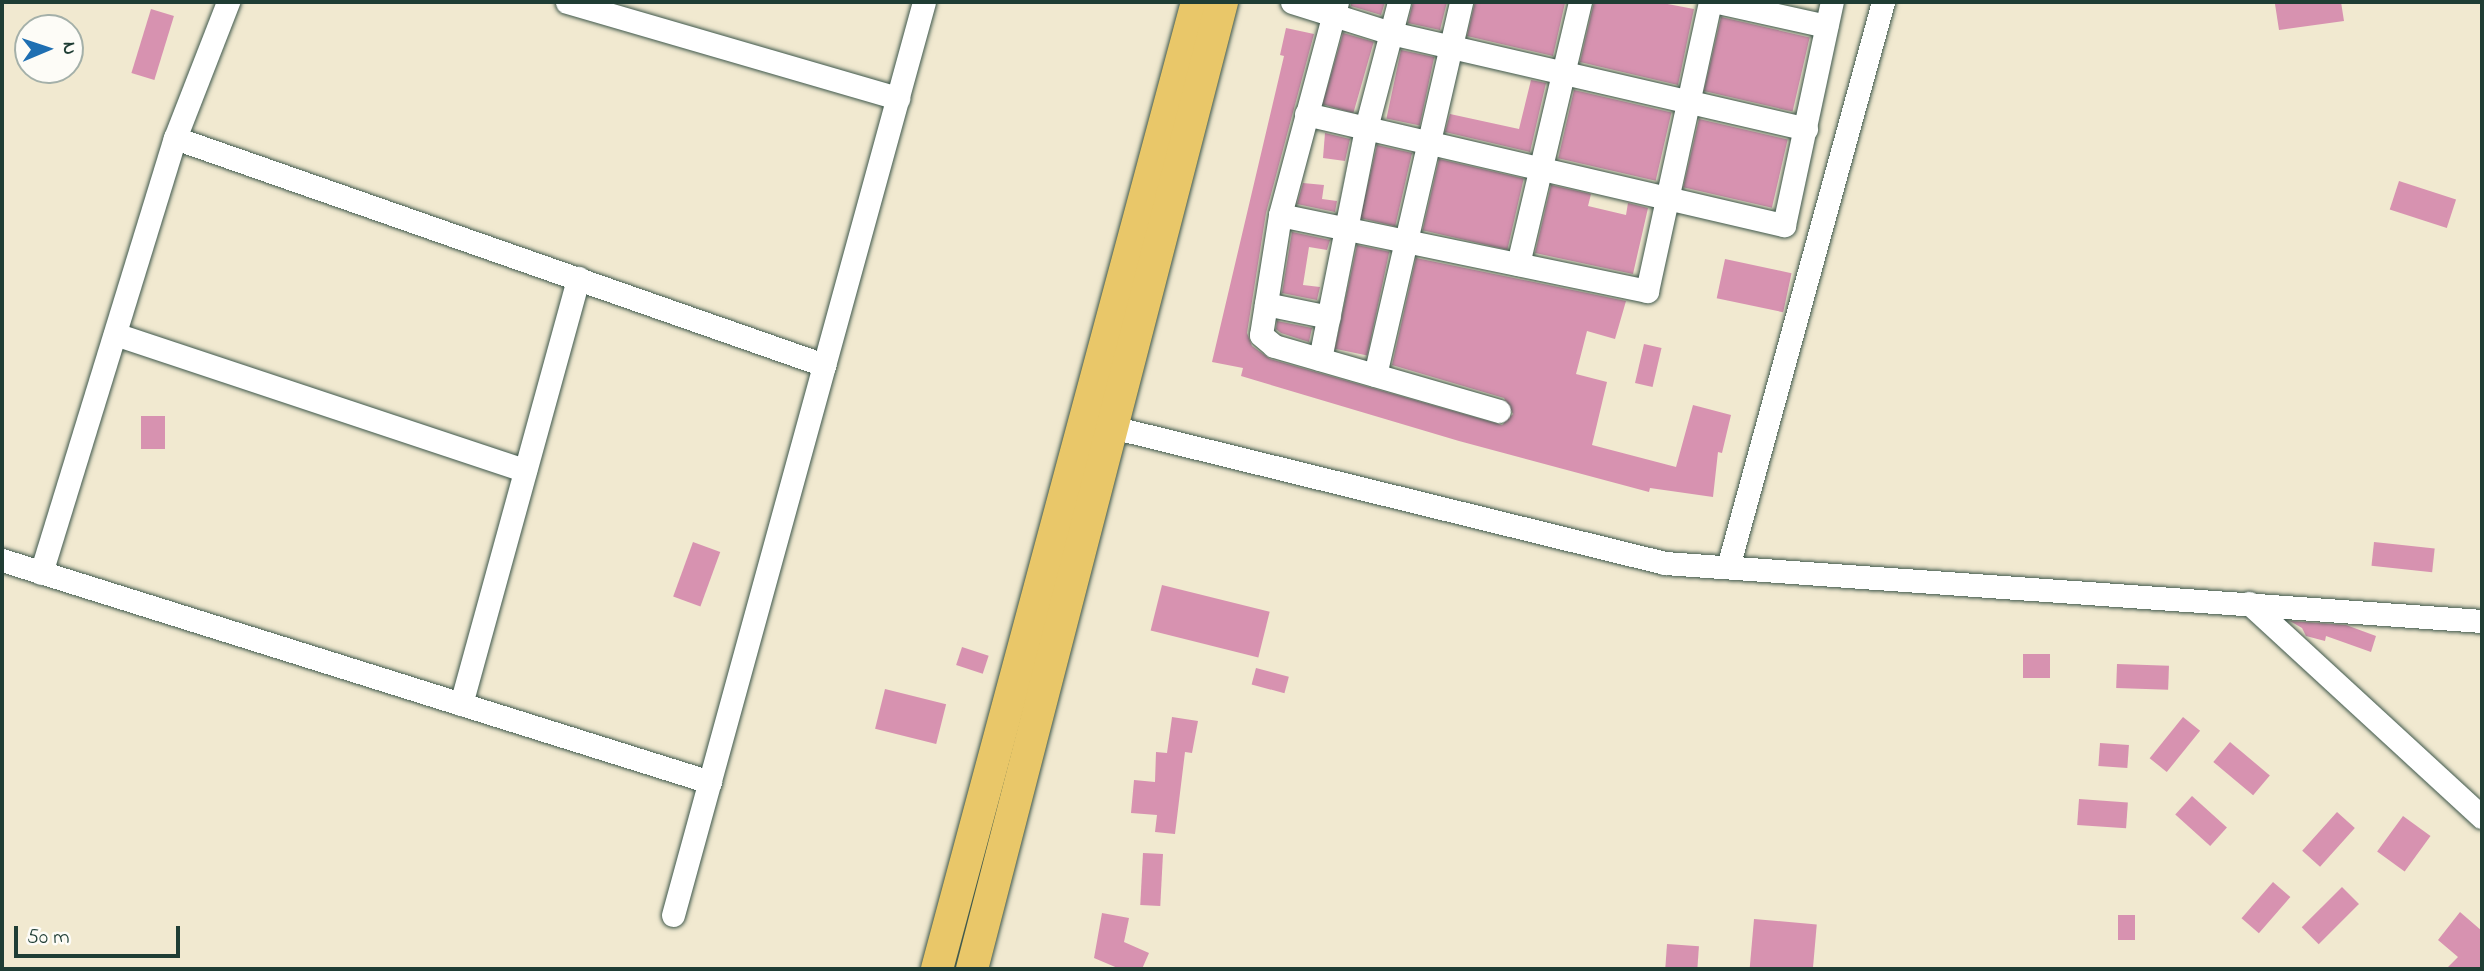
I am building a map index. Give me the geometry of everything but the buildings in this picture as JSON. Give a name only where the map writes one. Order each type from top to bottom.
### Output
[{"type":"highway","points":[[937,969],[1197,2]]},
{"type":"highway","points":[[972,969],[1222,2]]},
{"type":"street","points":[[41,573],[175,138],[228,2]]},
{"type":"street","points":[[567,2],[898,98]]},
{"type":"street","points":[[673,915],[924,2]]},
{"type":"street","points":[[1292,2],[1335,8],[1391,33],[1806,129]]},
{"type":"street","points":[[1320,359],[1366,128],[1399,2]]},
{"type":"street","points":[[1375,375],[1426,142],[1461,2]]},
{"type":"street","points":[[1518,264],[1580,2]]},
{"type":"street","points":[[1280,215],[1647,291],[1686,101],[1710,2]]},
{"type":"street","points":[[1718,2],[1826,26]]},
{"type":"street","points":[[1306,114],[1784,225],[1832,2]]},
{"type":"street","points":[[1728,567],[1883,2]]},
{"type":"street","points":[[1335,8],[1280,215],[1261,335],[1266,342],[1499,411]]},
{"type":"street","points":[[175,138],[824,365]]},
{"type":"street","points":[[461,704],[578,278]]},
{"type":"street","points":[[1266,304],[1329,317]]},
{"type":"street","points":[[115,334],[525,470]]},
{"type":"street","points":[[1112,427],[1665,563],[2482,621]]},
{"type":"street","points":[[2,561],[710,782]]},
{"type":"street","points":[[2249,603],[2482,817]]}]
